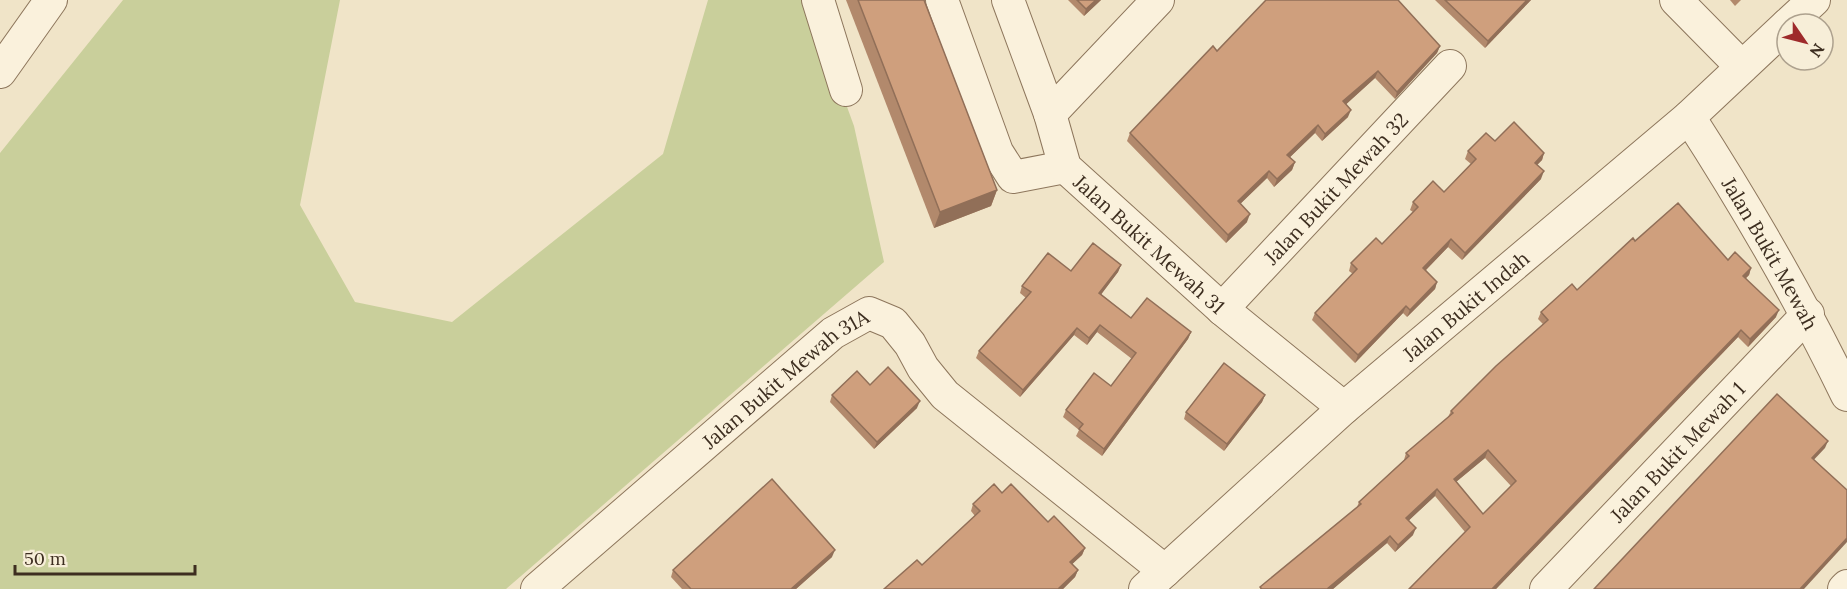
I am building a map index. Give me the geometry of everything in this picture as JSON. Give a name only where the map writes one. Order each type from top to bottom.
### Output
[{"type":"street","points":[[0,72],[51,0]]},
{"type":"street","points":[[818,0],[846,90]]},
{"type":"street","points":[[942,0],[997,152],[1013,177],[1065,167]]},
{"type":"street","name":"Jalan Bukit Mewah 31","points":[[1008,0],[1050,114],[1065,167],[1222,309],[1344,408]]},
{"type":"street","points":[[1050,114],[1158,0]]},
{"type":"street","points":[[1676,0],[1742,67]]},
{"type":"street","name":"Jalan Bukit Indah","points":[[1802,12],[1814,0]]},
{"type":"street","name":"Jalan Bukit Indah","points":[[1155,580],[1344,408],[1689,117],[1775,37]]},
{"type":"street","name":"Jalan Bukit Mewah 32","points":[[1222,309],[1450,66]]},
{"type":"street","name":"Jalan Bukit Mewah","points":[[1689,117],[1753,217],[1808,314],[1847,394]]},
{"type":"street","name":"Jalan Bukit Mewah 31A","points":[[537,589],[833,333],[869,313],[893,323],[945,395],[1155,580]]},
{"type":"street","name":"Jalan Bukit Mewah 1","points":[[1546,589],[1808,314]]},
{"type":"street","points":[[1844,589],[1847,586]]},
{"type":"green space","points":[[123,0],[340,0],[300,205],[355,302],[452,322],[663,154],[708,0],[808,0],[854,126],[884,262],[506,589],[0,589],[0,153]]},
{"type":"building","points":[[858,0],[924,0],[997,190],[940,212]]},
{"type":"building","points":[[1077,0],[1096,0],[1086,9]]},
{"type":"building","points":[[1266,0],[1398,0],[1440,46],[1397,92],[1378,71],[1343,101],[1351,110],[1325,134],[1318,125],[1287,155],[1295,162],[1277,179],[1269,171],[1238,201],[1250,214],[1228,235],[1130,133],[1213,46],[1217,51]]},
{"type":"building","points":[[1445,0],[1527,0],[1488,41]]},
{"type":"building","points":[[1514,122],[1544,153],[1535,163],[1544,171],[1465,253],[1451,239],[1423,268],[1437,282],[1410,310],[1406,306],[1358,355],[1315,313],[1357,269],[1351,263],[1376,238],[1382,244],[1418,207],[1413,202],[1433,181],[1444,192],[1476,159],[1468,151],[1486,133],[1495,141]]},
{"type":"building","points":[[1678,203],[1728,260],[1735,252],[1751,268],[1743,276],[1779,310],[1750,339],[1741,330],[1492,589],[1409,589],[1470,527],[1437,489],[1406,518],[1416,528],[1398,545],[1390,536],[1327,589],[1262,589],[1260,587],[1361,504],[1359,502],[1409,456],[1406,453],[1453,413],[1451,411],[1496,366],[1548,320],[1541,312],[1572,284],[1577,290],[1633,238],[1635,241]],"holes":[[[1488,450],[1516,481],[1483,514],[1454,479]]]},
{"type":"building","points":[[1093,243],[1121,265],[1099,293],[1131,318],[1147,298],[1191,332],[1104,449],[1079,429],[1083,424],[1066,410],[1094,373],[1111,386],[1136,353],[1100,325],[1089,338],[1077,328],[1023,390],[979,351],[1031,292],[1022,286],[1048,253],[1071,271]]},
{"type":"building","points":[[1224,363],[1265,395],[1227,444],[1186,412]]},
{"type":"building","points":[[888,367],[920,401],[877,442],[832,395],[857,371],[870,385]]},
{"type":"building","points":[[1777,394],[1828,441],[1812,458],[1847,490],[1847,538],[1800,589],[1594,589]]},
{"type":"building","points":[[772,479],[835,550],[791,589],[691,589],[673,570]]},
{"type":"building","points":[[994,484],[1002,493],[1011,484],[1048,522],[1054,516],[1085,548],[1070,562],[1078,570],[1058,589],[884,589],[917,560],[922,565],[980,511],[973,504]]}]
